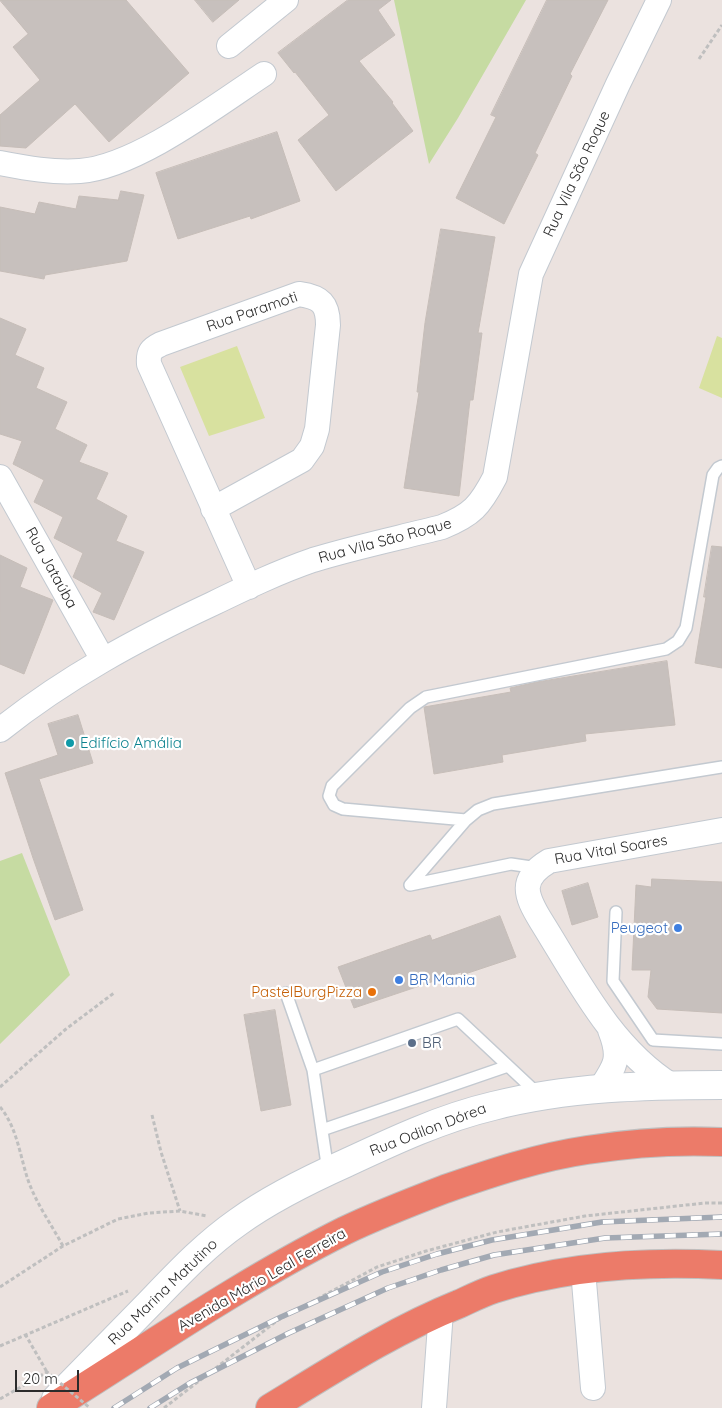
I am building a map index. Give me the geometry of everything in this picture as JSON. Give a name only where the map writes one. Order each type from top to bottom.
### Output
[{"type":"highway","name":"Avenida Mário Leal Ferreira","points":[[49,1408],[283,1264],[345,1231],[410,1202],[528,1163],[586,1150],[643,1144],[722,1142]]},
{"type":"highway","points":[[270,1408],[393,1335],[441,1311],[492,1290],[533,1278],[583,1270],[653,1264],[722,1265]]},
{"type":"street","points":[[229,46],[286,0]]},
{"type":"street","name":"Rua Vila São Roque","points":[[0,730],[59,687],[103,660],[158,629],[248,587],[312,560],[442,527],[460,520],[472,512],[485,497],[495,477],[531,274],[602,118],[659,0]]},
{"type":"street","points":[[0,163],[37,170],[80,171],[109,165],[145,149],[198,118],[264,74]]},
{"type":"street","name":"Rua Paramoti","points":[[213,510],[302,460],[312,446],[317,429],[328,319],[328,313],[322,302],[312,296],[299,294],[161,344],[152,349],[149,356],[149,364],[213,510],[248,587]]},
{"type":"street","name":"Rua Jataúba","points":[[0,477],[103,660]]},
{"type":"street","name":"Rua Vital Soares","points":[[670,1085],[652,1073],[610,1028],[531,904],[526,890],[530,877],[548,861],[722,830]]},
{"type":"street","name":"Rua Vital Soares","points":[[600,1089],[617,1058],[616,1044],[610,1028]]},
{"type":"street","name":"Rua Odilon Dórea","points":[[264,1204],[328,1171],[442,1122],[492,1106],[600,1089],[670,1085],[722,1085]]},
{"type":"street","name":"Rua Marina Matutino","points":[[49,1408],[186,1266],[236,1223],[264,1204]]},
{"type":"street","points":[[583,1270],[593,1388]]},
{"type":"street","points":[[434,1408],[441,1311]]},
{"type":"street","points":[[289,1408],[310,1384]]},
{"type":"lane","points":[[466,820],[343,809],[334,805],[329,796],[332,786],[410,708],[426,697],[666,649],[678,641],[686,628],[713,474],[722,466]]},
{"type":"lane","points":[[538,868],[511,864],[410,885],[466,820],[478,810],[493,804],[722,767]]},
{"type":"lane","points":[[616,912],[613,981],[653,1040],[722,1044]]},
{"type":"lane","points":[[286,993],[313,1070],[328,1171]]},
{"type":"lane","points":[[313,1070],[458,1019],[542,1097]]},
{"type":"lane","points":[[322,1130],[508,1066]]},
{"type":"path","points":[[699,59],[722,25]]},
{"type":"path","points":[[0,1087],[66,1028],[114,993]]},
{"type":"path","points":[[0,1107],[17,1141],[29,1181],[63,1246]]},
{"type":"path","points":[[0,1287],[63,1246],[118,1219],[149,1213],[180,1211],[161,1152],[152,1115]]},
{"type":"path","points":[[164,1408],[278,1320],[377,1267],[426,1250],[497,1232],[585,1216],[705,1203],[722,1203]]},
{"type":"path","points":[[0,1346],[132,1289]]},
{"type":"path","points":[[25,1334],[47,1372],[90,1408]]},
{"type":"path","points":[[0,1399],[47,1372]]},
{"type":"green space","points":[[394,0],[526,0],[458,118],[429,164]]},
{"type":"green space","points":[[717,336],[722,338],[722,398],[699,388]]},
{"type":"green space","points":[[237,346],[265,418],[209,436],[180,367]]},
{"type":"green space","points":[[22,853],[70,975],[0,1044],[0,861]]},
{"type":"building","points":[[0,0],[126,0],[189,73],[109,142],[75,104],[26,148],[0,146],[0,115],[40,80],[13,47],[28,34]]},
{"type":"building","points":[[195,0],[239,0],[213,22]]},
{"type":"building","points":[[348,0],[391,0],[378,10],[395,35],[359,61],[393,102],[413,131],[336,191],[298,140],[329,115],[278,53]]},
{"type":"building","points":[[547,0],[608,0],[570,74],[572,76],[535,153],[538,155],[504,224],[456,198],[496,117],[491,115]]},
{"type":"building","points":[[277,132],[300,201],[251,219],[250,216],[178,239],[156,173]]},
{"type":"building","points":[[121,191],[144,195],[127,261],[45,275],[44,279],[0,271],[0,207],[35,214],[39,202],[76,209],[79,196],[118,200]]},
{"type":"building","points":[[441,229],[495,237],[478,333],[482,333],[473,400],[470,400],[459,496],[404,488],[419,392],[417,392],[425,323]]},
{"type":"building","points":[[0,318],[26,329],[15,355],[44,368],[36,388],[67,402],[55,429],[87,445],[79,462],[108,473],[96,499],[127,516],[116,541],[144,552],[114,620],[93,612],[102,593],[73,577],[83,553],[54,538],[63,517],[34,502],[44,480],[13,464],[22,441],[0,434]]},
{"type":"building","points":[[712,546],[722,547],[722,668],[695,663]]},
{"type":"building","points":[[0,555],[27,568],[20,587],[53,600],[24,674],[0,664]]},
{"type":"building","points":[[667,661],[675,725],[585,734],[586,741],[502,755],[503,762],[434,774],[424,707],[511,692],[510,688],[537,682]]},
{"type":"building","points":[[78,715],[93,763],[39,779],[83,910],[55,920],[5,773],[58,755],[48,724]]},
{"type":"building","name":"Peugeot","points":[[652,879],[722,882],[722,1013],[657,1009],[648,997],[651,970],[632,970],[636,885],[651,887]]},
{"type":"building","points":[[588,883],[598,917],[572,925],[562,891]]},
{"type":"building","points":[[500,916],[516,957],[462,975],[461,972],[354,1008],[338,967],[430,935],[432,940]]},
{"type":"building","points":[[275,1010],[291,1105],[261,1111],[244,1015]]},
{"type":"railway","points":[[114,1408],[177,1368],[281,1317],[382,1272],[437,1254],[492,1240],[602,1222],[722,1217]]},
{"type":"railway","points":[[150,1408],[190,1383],[289,1333],[388,1288],[441,1270],[494,1255],[605,1238],[722,1234]]},
{"type":"place","name":"Edifício Amália","points":[[70,743]]},
{"type":"place","name":"Peugeot","points":[[678,928]]},
{"type":"place","name":"BR Mania","points":[[399,980]]},
{"type":"place","name":"PastelBurgPizza","points":[[372,992]]},
{"type":"place","name":"BR","points":[[412,1043]]}]
